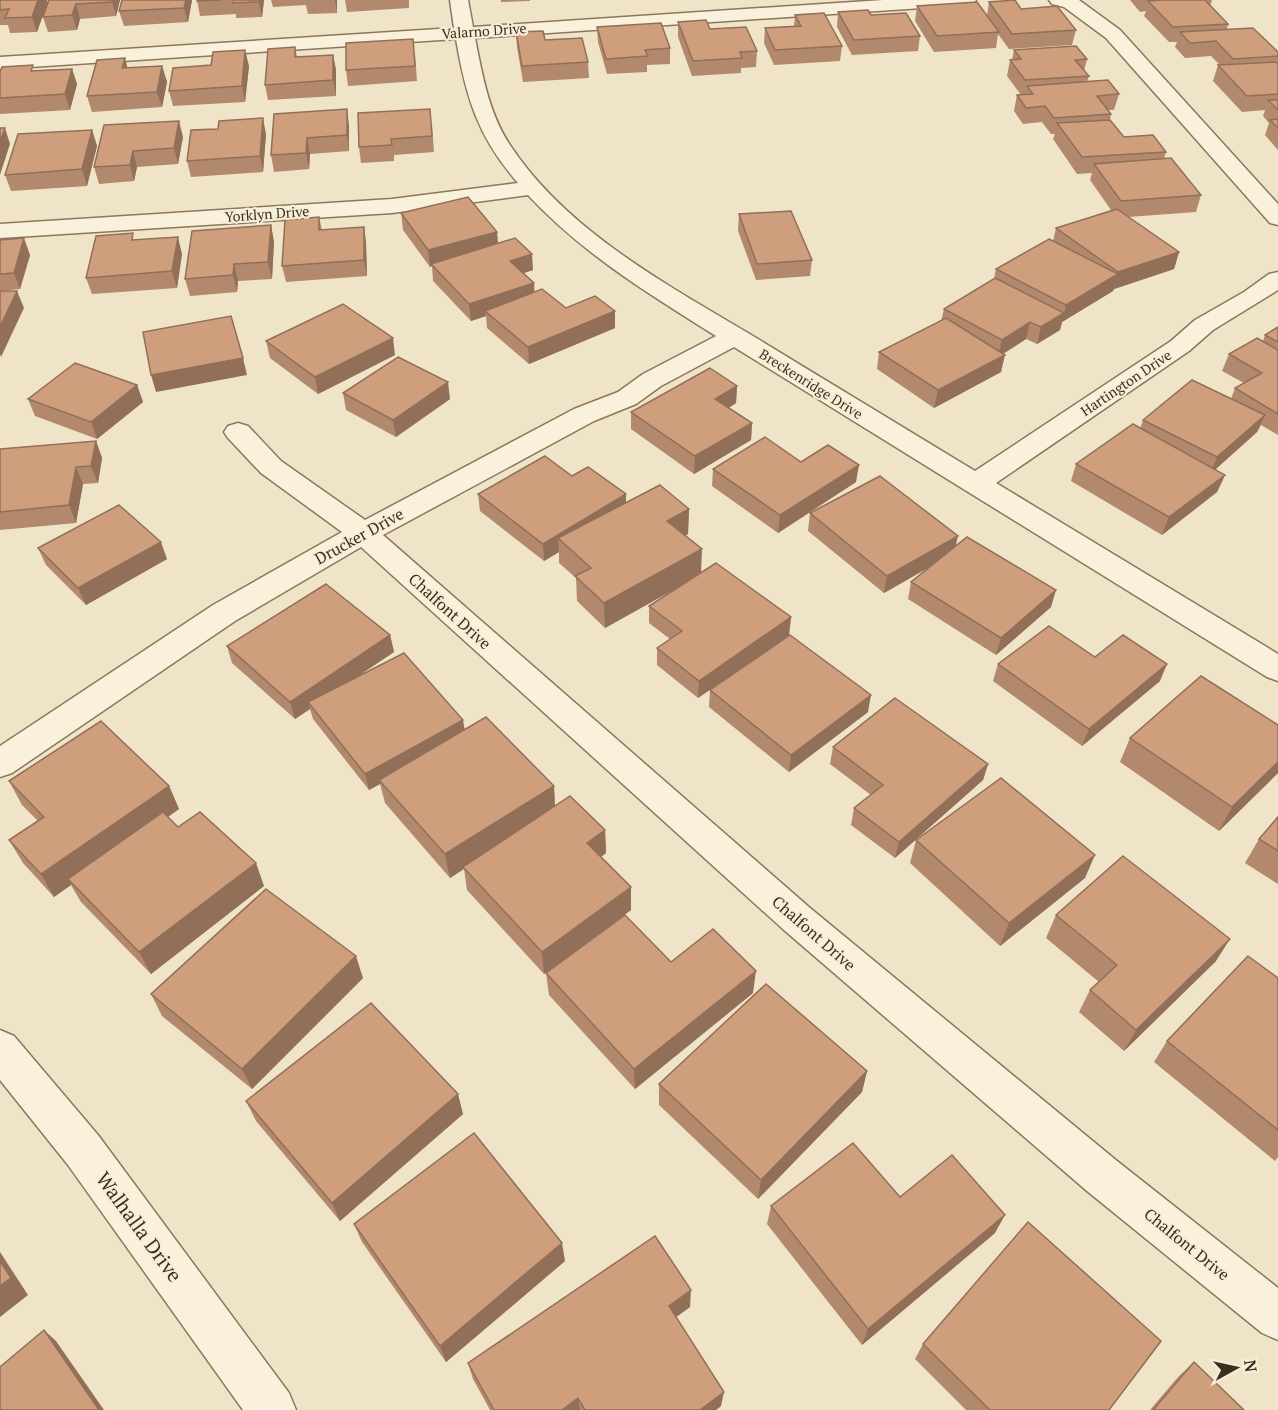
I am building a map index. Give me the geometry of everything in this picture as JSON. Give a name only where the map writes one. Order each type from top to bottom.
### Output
[{"type":"street","name":"Breckenridge Drive","points":[[459,0],[477,93],[492,134],[503,152],[533,188],[575,231],[608,257],[734,337],[1278,669]]},
{"type":"street","name":"Valarno Drive","points":[[0,63],[967,0]]},
{"type":"street","points":[[1058,0],[1070,2],[1113,34],[1278,218]]},
{"type":"street","name":"Yorklyn Drive","points":[[0,231],[392,206],[533,188]]},
{"type":"street","name":"Hartington Drive","points":[[973,484],[1000,469],[1180,346],[1204,325],[1253,297],[1278,279]]},
{"type":"street","name":"Drucker Drive","points":[[0,764],[224,613],[363,533],[584,415],[627,398],[652,380],[734,337]]},
{"type":"street","name":"Chalfont Drive","points":[[238,432],[271,467],[363,533],[796,920],[1102,1176],[1278,1317]]},
{"type":"street","name":"Walhalla Drive","points":[[0,1049],[83,1150],[272,1410]]},
{"type":"building","points":[[0,0],[38,0],[32,17],[5,18],[9,9],[0,10]]},
{"type":"building","points":[[49,0],[112,0],[112,2],[76,4],[72,15],[43,17]]},
{"type":"building","points":[[122,0],[186,0],[184,8],[119,11]]},
{"type":"building","points":[[234,0],[260,0],[259,2],[233,3]]},
{"type":"building","points":[[1015,0],[1021,9],[1057,6],[1076,30],[1012,34],[989,2]]},
{"type":"building","points":[[1205,0],[1228,24],[1173,27],[1148,1]]},
{"type":"building","points":[[977,2],[999,32],[937,36],[917,6]]},
{"type":"building","points":[[868,10],[871,15],[906,13],[920,36],[854,40],[838,12]]},
{"type":"building","points":[[824,13],[842,46],[775,50],[765,28],[801,26],[795,15]]},
{"type":"building","points":[[706,20],[710,29],[746,27],[757,51],[740,52],[742,58],[693,61],[678,22]]},
{"type":"building","points":[[661,23],[670,48],[645,50],[648,56],[606,59],[597,27]]},
{"type":"building","points":[[1253,28],[1278,52],[1278,56],[1233,59],[1216,41],[1190,43],[1180,32]]},
{"type":"building","points":[[543,31],[545,40],[582,38],[588,62],[522,66],[516,32]]},
{"type":"building","points":[[413,39],[415,66],[346,70],[346,43]]},
{"type":"building","points":[[1076,46],[1087,59],[1075,60],[1089,76],[1025,80],[1010,60],[1021,59],[1014,50]]},
{"type":"building","points":[[295,47],[295,57],[333,55],[333,80],[265,85],[268,49]]},
{"type":"building","points":[[245,50],[242,86],[169,91],[173,68],[211,65],[213,52]]},
{"type":"building","points":[[125,58],[122,68],[162,66],[157,92],[87,96],[97,60]]},
{"type":"building","points":[[1276,62],[1278,64],[1278,94],[1247,96],[1218,65]]},
{"type":"building","points":[[33,65],[31,71],[72,69],[65,94],[0,98],[2,67]]},
{"type":"building","points":[[1108,80],[1119,94],[1097,96],[1111,114],[1054,118],[1045,106],[1026,108],[1017,95],[1033,94],[1027,86]]},
{"type":"building","points":[[1268,100],[1278,100],[1278,110]]},
{"type":"building","points":[[347,109],[347,135],[307,138],[306,153],[271,155],[274,114]]},
{"type":"building","points":[[430,109],[432,136],[391,139],[392,145],[359,147],[358,113]]},
{"type":"building","points":[[263,118],[260,156],[187,161],[191,130],[218,129],[219,121]]},
{"type":"building","points":[[1278,119],[1278,128],[1270,120]]},
{"type":"building","points":[[1110,120],[1124,137],[1153,135],[1166,152],[1082,157],[1057,123]]},
{"type":"building","points":[[179,121],[174,148],[133,151],[130,165],[94,167],[104,125]]},
{"type":"building","points":[[0,128],[5,128],[0,141]]},
{"type":"building","points":[[92,130],[82,169],[5,175],[18,134]]},
{"type":"building","points":[[1171,158],[1201,195],[1121,201],[1094,164]]},
{"type":"building","points":[[468,197],[497,232],[428,250],[401,213]]},
{"type":"building","points":[[1117,209],[1179,252],[1118,272],[1056,228]]},
{"type":"building","points":[[791,211],[812,260],[757,264],[739,214]]},
{"type":"building","points":[[319,217],[319,230],[364,227],[364,260],[282,266],[285,220]]},
{"type":"building","points":[[271,225],[268,262],[234,264],[233,275],[185,279],[192,231]]},
{"type":"building","points":[[133,233],[132,240],[178,237],[172,271],[86,278],[96,236]]},
{"type":"building","points":[[24,238],[14,273],[0,274],[0,240]]},
{"type":"building","points":[[515,238],[532,254],[510,261],[534,283],[469,304],[431,264]]},
{"type":"building","points":[[1049,239],[1118,274],[1066,305],[996,269]]},
{"type":"building","points":[[995,278],[1064,313],[1041,327],[1030,322],[1002,340],[944,309]]},
{"type":"building","points":[[542,289],[566,308],[595,296],[615,311],[528,347],[485,311]]},
{"type":"building","points":[[0,291],[17,291],[0,327]]},
{"type":"building","points":[[343,304],[393,338],[315,377],[266,341]]},
{"type":"building","points":[[231,316],[243,358],[151,375],[143,332]]},
{"type":"building","points":[[946,318],[1005,355],[938,390],[879,352]]},
{"type":"building","points":[[1278,327],[1278,342],[1265,335]]},
{"type":"building","points":[[1257,338],[1278,350],[1278,414],[1235,388],[1262,373],[1229,354]]},
{"type":"building","points":[[398,357],[448,382],[393,420],[343,393]]},
{"type":"building","points":[[75,363],[137,385],[91,422],[28,399]]},
{"type":"building","points":[[710,368],[737,386],[715,399],[752,423],[695,456],[631,412]]},
{"type":"building","points":[[1192,380],[1265,415],[1217,457],[1143,420]]},
{"type":"building","points":[[1133,424],[1225,475],[1169,517],[1076,464]]},
{"type":"building","points":[[765,437],[801,462],[828,445],[859,465],[780,515],[713,469]]},
{"type":"building","points":[[96,441],[91,466],[76,467],[69,505],[0,512],[0,449]]},
{"type":"building","points":[[545,456],[572,476],[588,467],[626,494],[543,544],[478,494]]},
{"type":"building","points":[[880,476],[958,536],[887,576],[810,513]]},
{"type":"building","points":[[660,485],[689,509],[667,521],[702,549],[604,603],[575,576],[591,568],[558,538]]},
{"type":"building","points":[[119,505],[161,542],[78,588],[38,548]]},
{"type":"building","points":[[967,537],[1056,590],[1001,638],[911,582]]},
{"type":"building","points":[[716,563],[791,617],[699,681],[657,648],[682,631],[649,606]]},
{"type":"building","points":[[326,584],[390,635],[290,702],[227,646]]},
{"type":"building","points":[[1049,626],[1095,657],[1123,635],[1167,664],[1089,729],[998,664]]},
{"type":"building","points":[[790,635],[871,695],[791,755],[710,690]]},
{"type":"building","points":[[404,653],[463,720],[365,774],[308,702]]},
{"type":"building","points":[[1201,676],[1278,725],[1278,762],[1232,807],[1130,738]]},
{"type":"building","points":[[895,698],[988,764],[899,842],[854,808],[883,785],[833,747]]},
{"type":"building","points":[[486,717],[554,786],[445,854],[379,780]]},
{"type":"building","points":[[101,721],[169,786],[41,874],[9,840],[44,817],[9,781]]},
{"type":"building","points":[[1001,778],[1095,855],[1009,923],[916,840]]},
{"type":"building","points":[[570,796],[605,830],[587,843],[631,887],[542,952],[463,867]]},
{"type":"building","points":[[163,812],[178,827],[200,812],[256,863],[139,952],[68,879]]},
{"type":"building","points":[[1278,817],[1278,851],[1259,839]]},
{"type":"building","points":[[1123,856],[1230,939],[1136,1030],[1090,990],[1117,965],[1056,915]]},
{"type":"building","points":[[266,889],[356,956],[242,1069],[151,994]]},
{"type":"building","points":[[625,915],[671,962],[713,929],[756,971],[634,1069],[546,973]]},
{"type":"building","points":[[1248,956],[1278,978],[1278,1130],[1167,1041]]},
{"type":"building","points":[[766,984],[867,1071],[761,1180],[659,1084]]},
{"type":"building","points":[[371,1003],[458,1094],[332,1203],[246,1101]]},
{"type":"building","points":[[474,1133],[562,1243],[440,1346],[354,1224]]},
{"type":"building","points":[[853,1143],[900,1197],[952,1155],[1005,1215],[868,1329],[771,1206]]},
{"type":"building","points":[[1028,1222],[1161,1341],[1109,1410],[990,1410],[923,1344]]},
{"type":"building","points":[[655,1236],[691,1290],[669,1306],[724,1392],[700,1410],[585,1410],[578,1398],[562,1410],[494,1410],[468,1363]]},
{"type":"building","points":[[0,1261],[11,1278],[0,1286]]},
{"type":"building","points":[[44,1330],[99,1410],[0,1410],[0,1367]]},
{"type":"building","points":[[1194,1362],[1244,1410],[1153,1410]]}]
